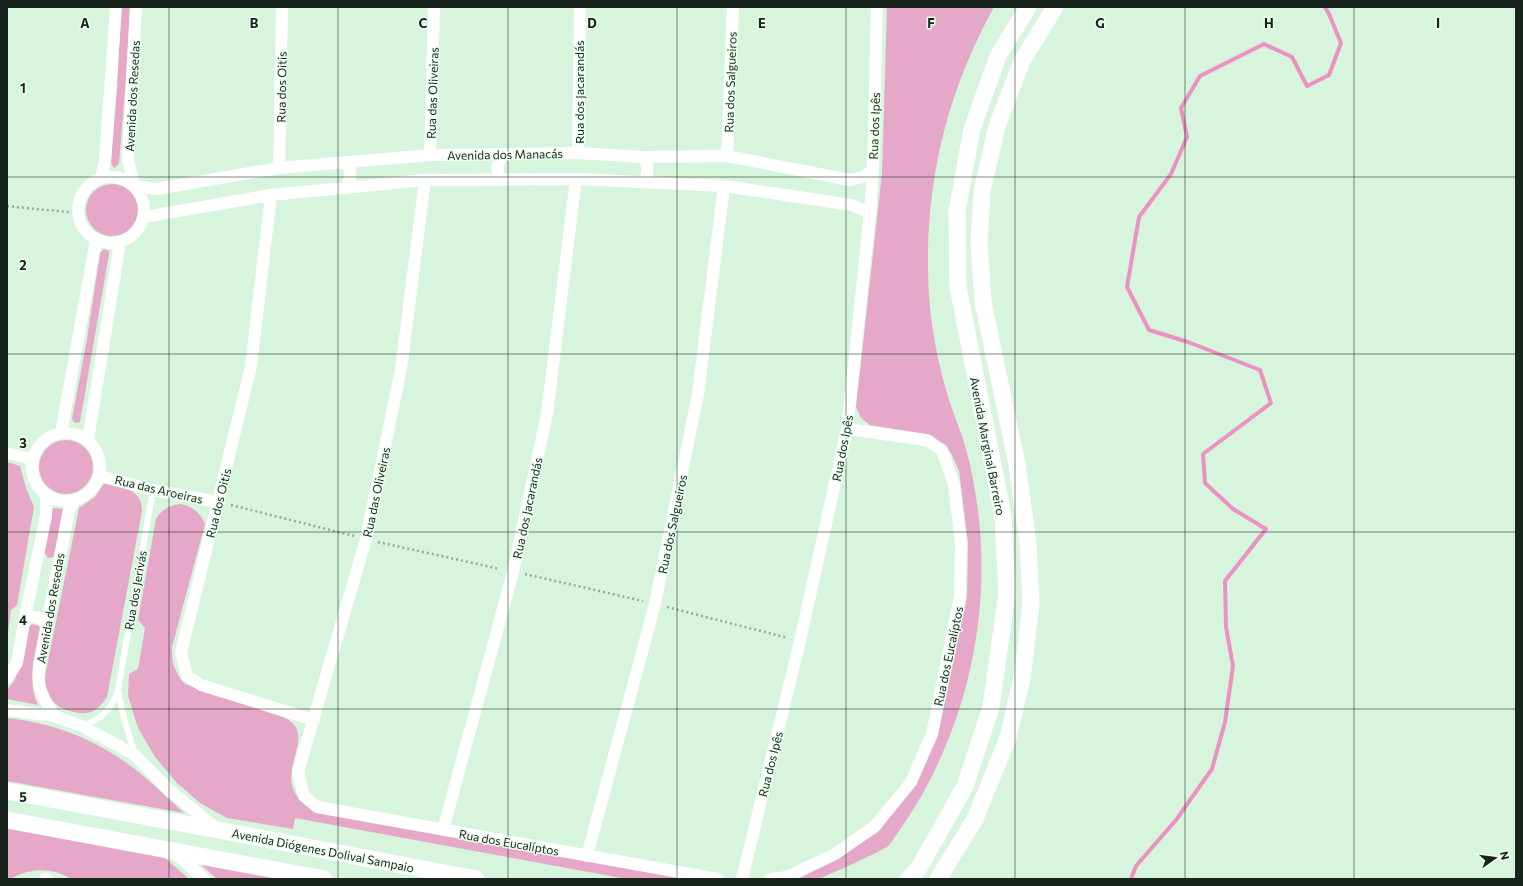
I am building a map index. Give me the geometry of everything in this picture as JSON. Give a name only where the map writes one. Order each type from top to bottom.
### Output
[{"type":"street","name":"Avenida dos Resedas","points":[[101,178],[106,160],[116,7]]},
{"type":"street","name":"Avenida dos Resedas","points":[[134,185],[128,159],[136,7]]},
{"type":"street","name":"Rua dos Oitis","points":[[279,168],[282,7]]},
{"type":"street","name":"Rua das Oliveiras","points":[[430,155],[434,7]]},
{"type":"street","name":"Rua dos Jacarandás","points":[[578,153],[580,7]]},
{"type":"street","name":"Rua dos Salgueiros","points":[[727,156],[733,7]]},
{"type":"street","name":"Rua dos Ipês","points":[[742,879],[800,641],[847,429],[870,213],[873,170],[877,7]]},
{"type":"street","name":"Avenida Marginal Barreiro","points":[[908,879],[918,868],[965,786],[992,700],[1006,593],[1003,516],[958,288],[957,211],[972,128],[998,56],[1028,7]]},
{"type":"street","name":"Avenida Marginal Barreiro","points":[[938,879],[975,819],[1008,738],[1022,678],[1030,604],[1028,543],[1017,464],[983,302],[979,244],[982,190],[997,126],[1022,62],[1055,7]]},
{"type":"street","name":"Avenida dos Manacás","points":[[134,185],[156,189],[279,168],[430,155],[578,153],[643,157],[727,156],[850,180],[862,177],[873,170]]},
{"type":"street","points":[[500,180],[497,167],[502,155]]},
{"type":"street","points":[[643,157],[648,170],[644,182]]},
{"type":"street","points":[[345,162],[351,175],[345,188]]},
{"type":"street","points":[[110,176],[127,180],[134,185],[141,195],[145,206],[144,218],[141,226],[135,233],[120,243],[112,244],[96,240],[87,233],[80,223],[78,213],[79,201],[84,191],[91,183],[101,178],[110,176]]},
{"type":"street","name":"Avenida dos Manacás","points":[[144,218],[271,195],[425,180],[576,179],[724,186],[852,204],[870,213]]},
{"type":"street","name":"Rua dos Jacarandás","points":[[443,830],[513,572],[546,414],[576,179]]},
{"type":"street","name":"Rua das Oliveiras","points":[[304,796],[298,772],[366,540],[401,370],[425,180]]},
{"type":"street","name":"Rua dos Salgueiros","points":[[587,856],[655,604],[698,394],[724,186]]},
{"type":"street","name":"Rua dos Oitis","points":[[271,195],[251,366],[181,653],[187,676],[201,685],[314,720]]},
{"type":"street","points":[[60,433],[96,240]]},
{"type":"street","points":[[88,440],[120,243]]},
{"type":"street","name":"Rua dos Eucalíptos","points":[[770,879],[787,877],[835,854],[875,826],[911,782],[932,734],[960,596],[961,544],[954,486],[942,450],[926,440],[847,429]]},
{"type":"street","points":[[70,432],[80,435],[88,440],[95,447],[101,466],[100,476],[95,486],[87,495],[76,500],[66,502],[56,500],[46,495],[39,488],[34,479],[32,470],[32,460],[36,450],[42,442],[51,436],[70,432]]},
{"type":"street","points":[[7,453],[32,460]]},
{"type":"street","name":"Rua das Aroeiras","points":[[100,476],[153,490],[219,502]]},
{"type":"street","name":"Avenida dos Resedas","points":[[7,678],[17,663],[46,516],[46,495]]},
{"type":"street","name":"Avenida dos Resedas","points":[[54,716],[40,690],[38,681],[39,665],[57,565],[69,510],[76,500]]},
{"type":"street","points":[[37,560],[46,564],[57,565]]},
{"type":"street","points":[[25,617],[38,617],[47,624]]},
{"type":"street","name":"Avenida Diógenes Dolival Sampaio","points":[[7,710],[54,716],[82,726],[135,755],[169,790],[218,830]]},
{"type":"street","name":"Avenida Diógenes Dolival Sampaio","points":[[7,791],[476,879]]},
{"type":"street","name":"Rua dos Eucalíptos","points":[[304,796],[317,807],[718,879]]},
{"type":"street","points":[[7,820],[324,879]]},
{"type":"street","points":[[172,850],[204,879]]},
{"type":"lane","name":"Rua dos Jerivás","points":[[82,726],[91,723],[106,712],[112,705],[118,690],[153,490]]},
{"type":"lane","name":"Rua dos Jerivás","points":[[118,690],[124,719],[135,755]]},
{"type":"path","points":[[7,206],[78,213]]},
{"type":"shaded area","points":[[121,7],[130,7],[119,163],[115,168],[111,163],[117,89]]},
{"type":"shaded area","points":[[887,7],[994,7],[978,38],[965,69],[953,101],[944,132],[932,198],[928,267],[929,299],[936,347],[949,400],[966,449],[975,493],[981,537],[981,581],[978,625],[970,669],[959,712],[943,753],[923,793],[891,842],[888,846],[876,853],[817,879],[792,879],[837,858],[878,832],[916,783],[938,734],[967,597],[968,543],[959,471],[951,453],[931,435],[870,425],[861,418],[856,407],[882,173]]},
{"type":"shaded area","points":[[107,184],[117,184],[126,188],[134,196],[138,205],[138,215],[134,224],[126,232],[117,236],[107,236],[98,232],[90,224],[86,215],[86,205],[90,196],[98,188]]},
{"type":"shaded area","points":[[104,249],[109,251],[109,254],[80,422],[75,423],[72,419],[87,339],[100,253]]},
{"type":"shaded area","points":[[61,440],[71,440],[81,444],[89,452],[93,462],[93,472],[89,482],[81,490],[71,494],[61,494],[51,490],[43,482],[39,472],[39,462],[43,452],[51,444]]},
{"type":"shaded area","points":[[7,462],[20,466],[26,488],[34,507],[17,605],[11,610],[7,639]]},
{"type":"shaded area","points":[[105,482],[125,488],[135,493],[139,498],[142,511],[107,697],[95,710],[82,713],[64,709],[54,702],[48,694],[45,676],[79,508],[95,497]]},
{"type":"shaded area","points":[[180,504],[195,510],[201,516],[205,524],[172,647],[172,658],[176,671],[185,684],[283,717],[294,725],[298,735],[292,771],[292,784],[297,797],[311,809],[685,879],[627,879],[295,818],[293,829],[227,818],[200,803],[177,783],[155,757],[138,728],[128,696],[129,674],[138,669],[145,628],[138,620],[156,519],[166,508]]},
{"type":"shaded area","points":[[53,508],[63,509],[54,557],[48,558],[44,552]]},
{"type":"shaded area","points":[[33,624],[39,626],[40,629],[32,677],[34,696],[38,705],[7,699],[7,690],[14,681],[22,662],[29,626]]},
{"type":"shaded area","points":[[7,718],[44,724],[61,729],[111,752],[152,783],[184,813],[7,781]]},
{"type":"shaded area","points":[[7,828],[164,857],[189,879],[71,879],[56,872],[40,870],[7,879]]},
{"type":"shaded area","points":[[200,864],[284,879],[217,879]]},
{"type":"waterway","points":[[1131,879],[1136,866],[1176,820],[1212,769],[1225,722],[1233,666],[1226,627],[1225,581],[1266,529],[1233,509],[1205,483],[1203,454],[1271,403],[1260,370],[1188,342],[1149,330],[1127,287],[1139,217],[1171,174],[1187,137],[1181,108],[1200,76],[1264,44],[1292,57],[1307,86],[1329,75],[1341,43],[1325,7]]}]
